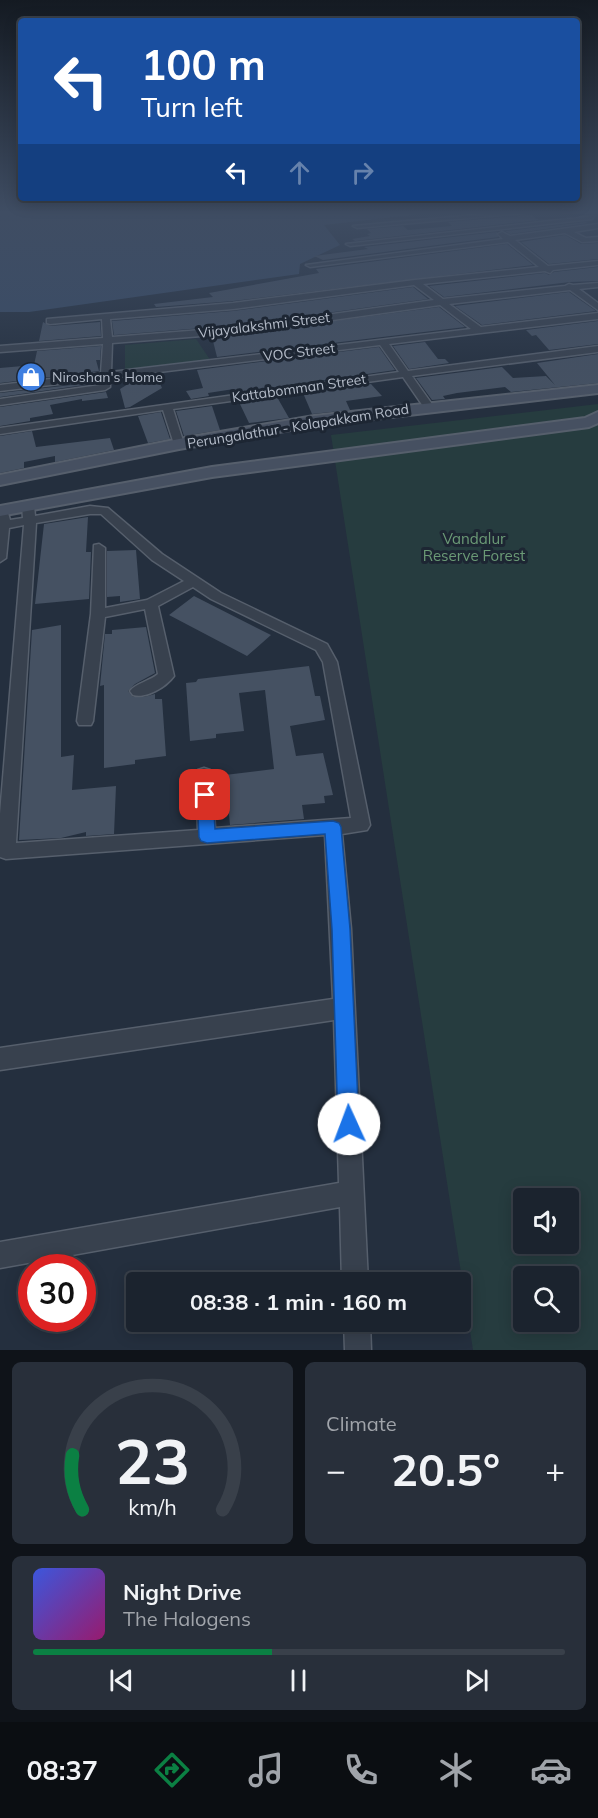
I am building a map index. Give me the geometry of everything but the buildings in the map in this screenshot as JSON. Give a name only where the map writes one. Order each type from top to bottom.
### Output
[{"type":"main road","name":"Perungalathur - Kolapakkam Road","points":[[0,480],[179,444],[315,420],[598,389]]},
{"type":"main road","points":[[3,515],[29,514],[212,472],[589,422],[598,417]]},
{"type":"street","points":[[50,321],[233,306],[486,275]]},
{"type":"street","points":[[563,281],[598,307]]},
{"type":"street","points":[[415,282],[479,330]]},
{"type":"street","name":"Vijayalakshmi Street","points":[[0,349],[240,330],[441,302],[598,285]]},
{"type":"street","name":"VOC Street","points":[[0,388],[598,316]]},
{"type":"street","points":[[0,402],[106,386],[108,342],[106,317]]},
{"type":"street","points":[[383,342],[429,407]]},
{"type":"street","name":"Kattabomman Street","points":[[0,431],[598,349]]},
{"type":"street","points":[[167,407],[179,444]]},
{"type":"street","points":[[106,511],[157,557],[193,582],[235,607],[315,643],[328,655],[361,825],[6,851],[29,514],[106,511]]},
{"type":"street","points":[[0,558],[3,515]]},
{"type":"street","points":[[85,721],[98,614],[99,548]]},
{"type":"street","points":[[98,614],[151,604],[193,582]]},
{"type":"street","points":[[138,691],[156,684],[166,676],[151,604]]},
{"type":"street","points":[[204,775],[207,837]]},
{"type":"street","points":[[333,827],[344,1008],[355,1272]]},
{"type":"street","points":[[0,1059],[344,1008]]},
{"type":"street","points":[[0,1255],[351,1193]]},
{"type":"street","points":[[357,1332],[358,1350]]},
{"type":"green space","points":[[196,339],[211,361],[125,371],[125,345]]},
{"type":"green space","name":"Vandalur Reserve Forest","points":[[598,404],[598,1350],[473,1350],[470,1332],[471,1272],[461,1272],[331,435]]},
{"type":"water","points":[[0,275],[292,275],[29,312],[0,312]]},
{"type":"place","name":"Niroshan's Home","points":[[31,377]]},
{"type":"route","points":[[205,795],[207,837],[333,827],[341,929],[349,1124]]}]
